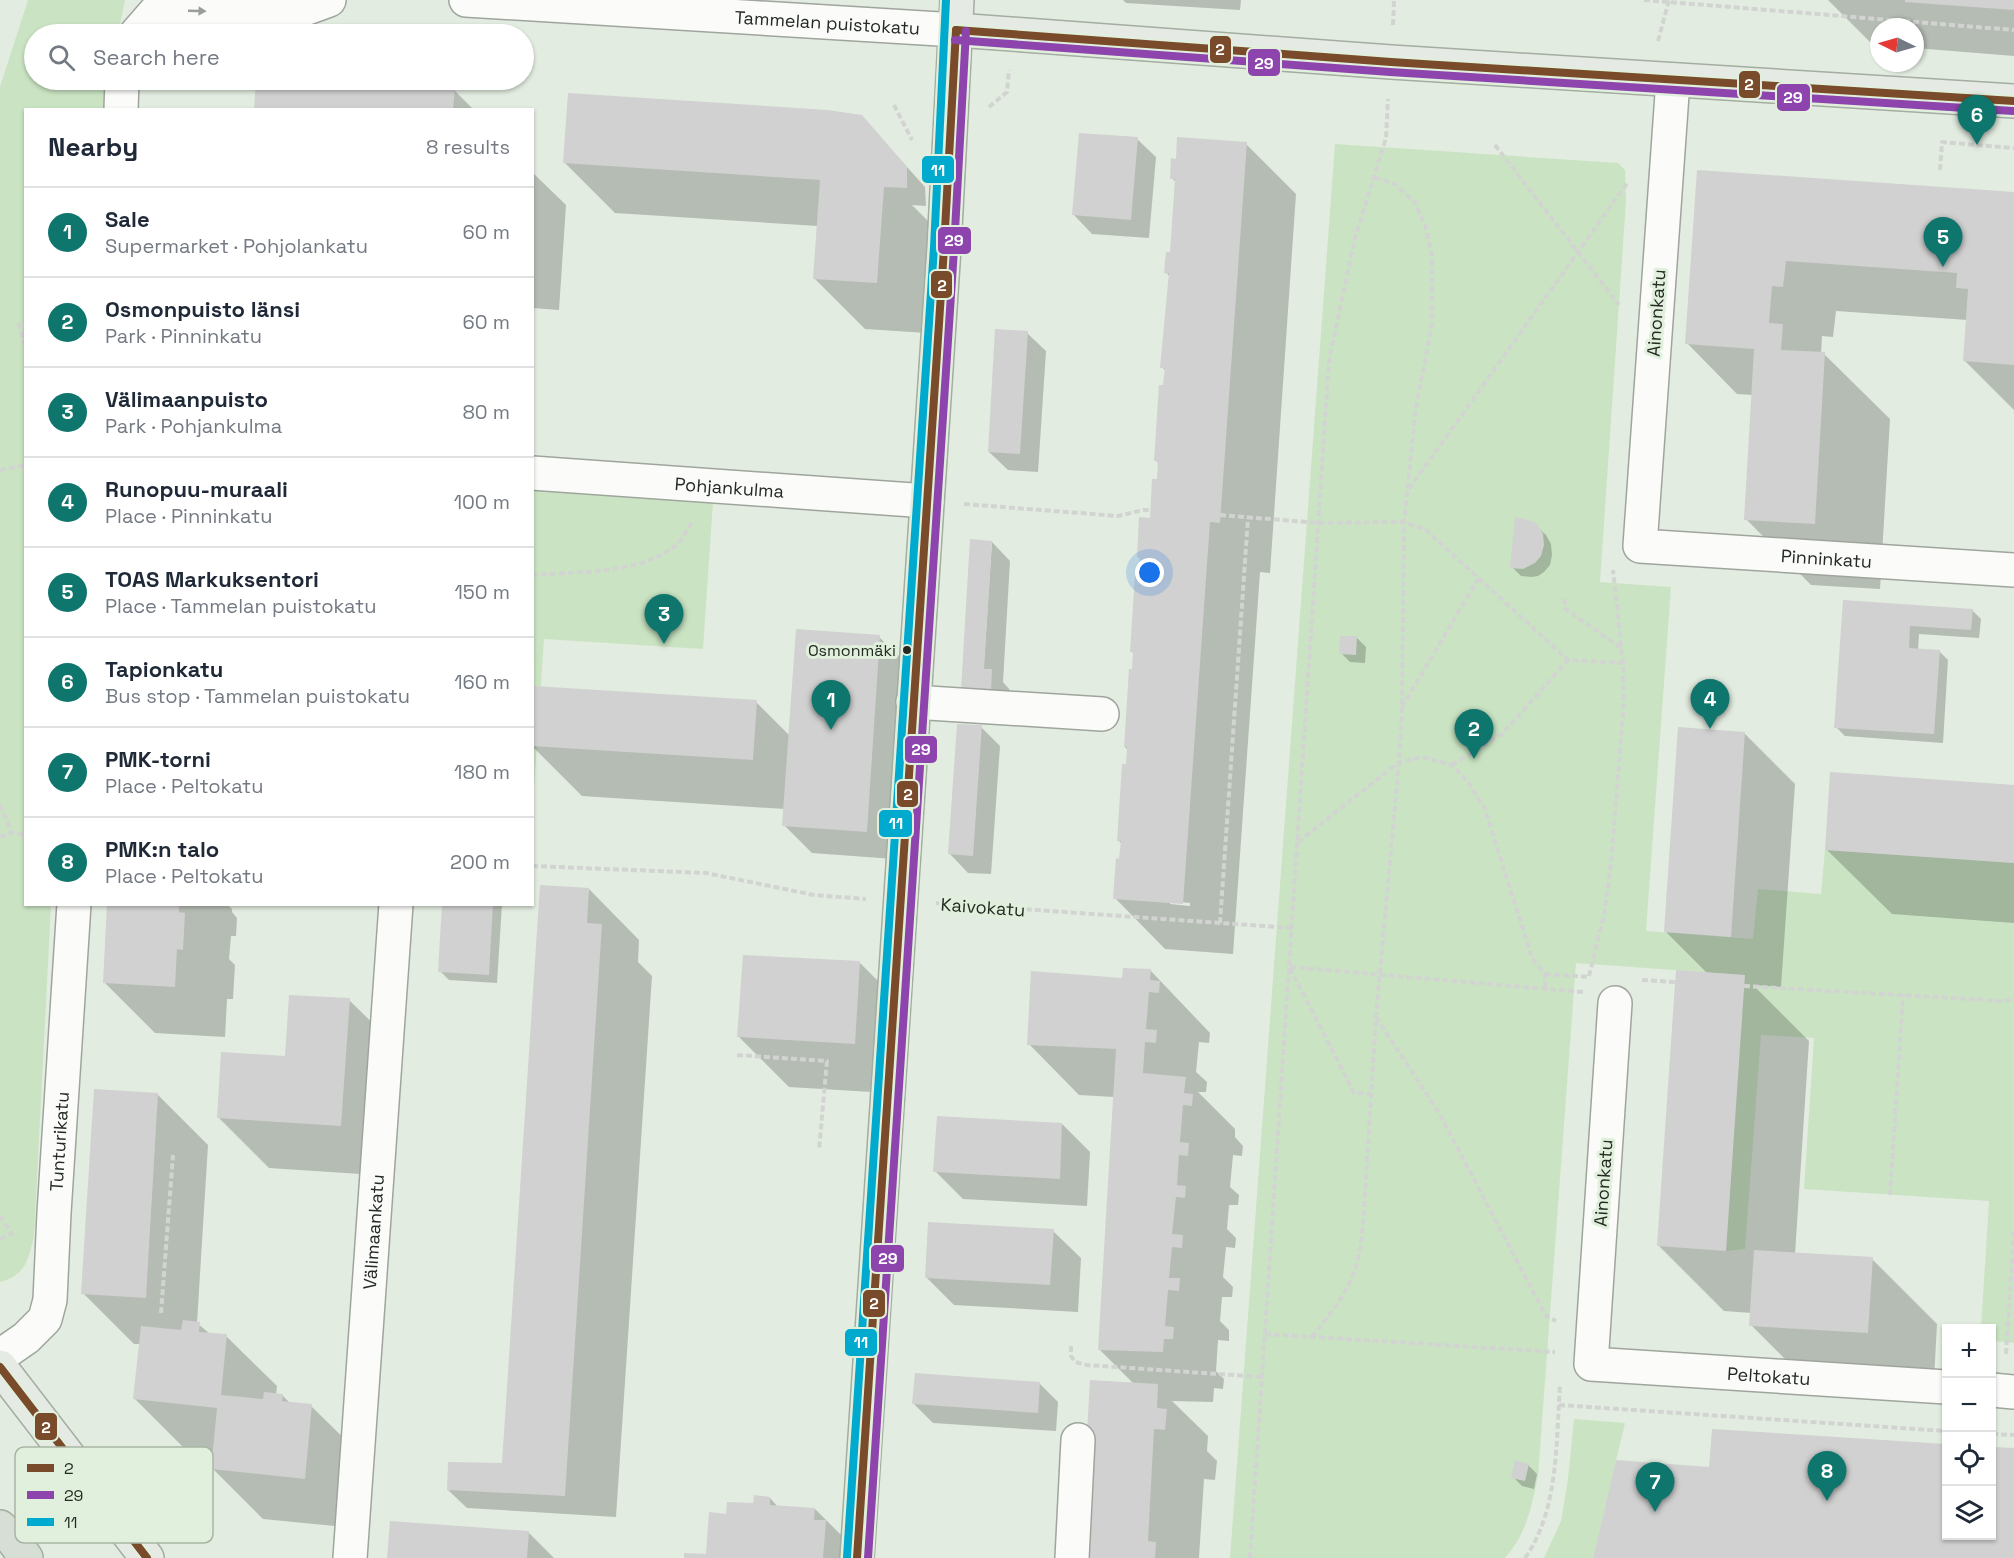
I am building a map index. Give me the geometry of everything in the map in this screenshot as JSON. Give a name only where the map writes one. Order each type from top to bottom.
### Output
[{"type":"highway","points":[[0,1527],[15,1543]]},
{"type":"highway","points":[[15,1543],[26,1558]]},
{"type":"main road","name":"Tammelan puistokatu","points":[[957,15],[1391,62],[2014,101]]},
{"type":"main road","points":[[857,1558],[913,702],[940,502],[957,15]]},
{"type":"main road","points":[[0,1366],[62,1447]]},
{"type":"main road","points":[[136,1543],[147,1558]]},
{"type":"street","points":[[145,24],[157,10],[288,15],[329,0]]},
{"type":"street","name":"Tammelan puistokatu","points":[[466,0],[957,15]]},
{"type":"street","name":"Ainonkatu","points":[[1640,546],[1673,80]]},
{"type":"street","points":[[121,108],[122,90]]},
{"type":"street","name":"Pohjankulma","points":[[534,474],[940,502]]},
{"type":"street","name":"Pinninkatu","points":[[1640,546],[2014,570]]},
{"type":"street","points":[[913,702],[1102,714]]},
{"type":"street","name":"Tunturikatu","points":[[0,1356],[26,1338],[45,1319],[50,1300],[74,906]]},
{"type":"street","name":"Välimaankatu","points":[[350,1558],[396,906]]},
{"type":"street","name":"Ainonkatu","points":[[1576,1358],[1601,997]]},
{"type":"street","name":"Peltokatu","points":[[1576,1358],[1942,1387]]},
{"type":"street","points":[[1996,1390],[2014,1392]]},
{"type":"street","points":[[1072,1558],[1078,1440]]},
{"type":"path","points":[[1644,0],[2014,30]]},
{"type":"path","points":[[1658,41],[1669,1]]},
{"type":"path","points":[[1250,1558],[1329,360],[1355,238],[1386,138]]},
{"type":"path","points":[[1940,170],[1942,142],[2014,148]]},
{"type":"path","points":[[1495,145],[1620,306]]},
{"type":"path","points":[[1312,1337],[1335,1308],[1348,1285],[1358,1259],[1363,1225],[1376,1017],[1399,762],[1402,709],[1404,522],[1416,407],[1432,324],[1432,254],[1425,225],[1415,203],[1395,184],[1374,177]]},
{"type":"path","points":[[1408,490],[1629,181]]},
{"type":"path","points":[[18,323],[24,342]]},
{"type":"path","points":[[0,470],[24,465]]},
{"type":"path","points":[[534,575],[618,568],[656,558],[677,545],[695,518],[708,486]]},
{"type":"path","points":[[940,502],[1118,516],[1150,510]]},
{"type":"path","points":[[1221,515],[1319,523],[1404,522],[1426,530],[1568,660],[1623,663]]},
{"type":"path","points":[[1220,923],[1248,518]]},
{"type":"path","points":[[1601,997],[1588,977],[1604,915],[1611,864],[1623,701],[1622,648],[1612,576],[1613,564]]},
{"type":"path","points":[[1402,709],[1478,579]]},
{"type":"path","points":[[1564,599],[1564,608],[1622,648]]},
{"type":"path","points":[[1452,765],[1502,734],[1568,660]]},
{"type":"path","points":[[1297,843],[1399,762],[1422,757],[1452,765],[1468,782],[1485,809],[1532,958],[1545,974],[1545,989]]},
{"type":"path","points":[[0,805],[12,832]]},
{"type":"path","points":[[0,837],[12,832],[24,834]]},
{"type":"path","name":"Kaivokatu","points":[[534,866],[706,873],[814,895],[1292,928]]},
{"type":"path","points":[[1290,967],[1576,991]]},
{"type":"path","points":[[1290,967],[1354,1093],[1371,1094]]},
{"type":"path","points":[[1545,974],[1588,977]]},
{"type":"path","points":[[1744,986],[2014,999]]},
{"type":"path","points":[[1890,1195],[1903,995]]},
{"type":"path","points":[[1376,1017],[1439,1113],[1546,1316],[1564,1325]]},
{"type":"path","points":[[737,1055],[827,1061],[819,1150]]},
{"type":"path","points":[[161,1313],[173,1155]]},
{"type":"path","points":[[0,1216],[12,1234]]},
{"type":"path","points":[[2006,1354],[2014,1232]]},
{"type":"path","points":[[1265,1334],[1576,1358]]},
{"type":"path","points":[[1071,1346],[1071,1356],[1075,1362],[1087,1365],[1262,1377]]},
{"type":"path","points":[[1525,1558],[1545,1519],[1553,1478],[1560,1384]]},
{"type":"path","points":[[1559,1405],[1942,1431]]},
{"type":"path","points":[[1996,1434],[2014,1435]]},
{"type":"green space","points":[[28,0],[125,0],[120,24],[24,24],[24,90],[108,90],[107,108],[24,108],[24,906],[51,906],[34,1237],[24,1266],[15,1276],[0,1282],[0,87]]},
{"type":"green space","points":[[1335,144],[1618,163],[1625,170],[1626,201],[1600,582],[1671,587],[1646,931],[1753,939],[1758,889],[1821,894],[1825,850],[2014,863],[2014,1343],[1996,1341],[1996,1324],[1981,1324],[1989,1201],[1804,1189],[1814,1038],[1761,1035],[1745,1249],[1726,1251],[1744,975],[1576,963],[1538,1476],[1530,1509],[1518,1539],[1505,1558],[1230,1558]]},
{"type":"green space","points":[[534,490],[713,502],[703,649],[544,639],[534,789]]},
{"type":"green space","points":[[1574,1419],[1625,1423],[1593,1558],[1544,1558],[1561,1521]]},
{"type":"building","points":[[1905,0],[2014,0],[2014,10],[1905,2]]},
{"type":"building","points":[[255,90],[455,90],[453,108],[254,108]]},
{"type":"building","points":[[568,93],[827,110],[862,115],[907,167],[907,188],[884,187],[877,283],[813,279],[820,180],[563,163]]},
{"type":"building","points":[[1079,133],[1138,137],[1131,220],[1072,215]]},
{"type":"building","points":[[1177,137],[1247,142],[1220,523],[1210,522],[1183,904],[1113,899],[1116,858],[1119,859],[1121,841],[1117,841],[1122,764],[1126,764],[1127,747],[1124,747],[1129,669],[1132,669],[1133,652],[1130,652],[1135,575],[1138,575],[1140,558],[1137,557],[1139,517],[1150,518],[1152,479],[1157,479],[1158,461],[1154,461],[1159,385],[1163,385],[1165,368],[1160,368],[1169,273],[1164,273],[1166,252],[1170,252],[1175,179],[1170,179],[1171,158],[1176,159]]},
{"type":"building","points":[[1697,170],[2014,192],[2014,365],[1963,361],[1968,289],[1956,288],[1957,273],[1786,261],[1783,287],[1772,286],[1769,323],[1783,324],[1781,350],[1825,352],[1815,524],[1744,520],[1754,349],[1685,344]]},
{"type":"building","points":[[995,329],[1028,331],[1020,454],[988,452]]},
{"type":"building","points":[[1515,517],[1537,524],[1543,534],[1544,545],[1541,556],[1535,563],[1523,569],[1510,568]]},
{"type":"building","points":[[970,539],[992,541],[984,669],[992,669],[991,692],[961,690]]},
{"type":"building","points":[[1843,600],[1973,609],[1971,630],[1910,626],[1909,648],[1940,650],[1934,734],[1834,728]]},
{"type":"building","points":[[796,629],[880,635],[867,832],[782,826]]},
{"type":"building","points":[[1340,636],[1357,636],[1356,655],[1339,654]]},
{"type":"building","points":[[534,686],[757,700],[753,760],[534,746]]},
{"type":"building","points":[[957,724],[982,725],[973,856],[948,854]]},
{"type":"building","points":[[1678,727],[1745,732],[1731,937],[1664,932]]},
{"type":"building","points":[[1830,772],[2014,785],[2014,863],[1825,850]]},
{"type":"building","points":[[540,885],[589,888],[587,923],[602,924],[565,1496],[447,1490],[448,1462],[502,1463]]},
{"type":"building","points":[[107,906],[179,906],[179,912],[185,913],[183,950],[177,949],[175,987],[103,983]]},
{"type":"building","points":[[442,906],[493,906],[489,975],[438,972]]},
{"type":"building","points":[[743,955],[860,961],[855,1044],[737,1037]]},
{"type":"building","points":[[1123,968],[1151,969],[1150,980],[1160,981],[1159,993],[1149,992],[1146,1029],[1157,1030],[1156,1043],[1145,1042],[1143,1073],[1186,1077],[1184,1093],[1193,1094],[1192,1106],[1183,1105],[1180,1142],[1189,1143],[1188,1156],[1179,1155],[1177,1185],[1186,1186],[1185,1198],[1176,1197],[1172,1234],[1183,1235],[1182,1248],[1172,1247],[1169,1278],[1180,1278],[1179,1291],[1168,1290],[1165,1326],[1174,1327],[1173,1339],[1164,1339],[1163,1352],[1098,1350],[1116,1049],[1027,1045],[1031,971],[1122,978]]},
{"type":"building","points":[[1676,970],[1745,975],[1726,1251],[1657,1246]]},
{"type":"building","points":[[289,995],[350,998],[341,1126],[217,1118],[221,1052],[285,1056]]},
{"type":"building","points":[[94,1089],[158,1093],[146,1298],[81,1294]]},
{"type":"building","points":[[937,1116],[1062,1123],[1060,1179],[933,1172]]},
{"type":"building","points":[[928,1222],[1054,1229],[1050,1285],[925,1278]]},
{"type":"building","points":[[1754,1250],[1873,1257],[1868,1333],[1749,1326]]},
{"type":"building","points":[[183,1320],[200,1322],[199,1332],[227,1334],[221,1395],[263,1399],[264,1392],[283,1394],[282,1401],[312,1404],[305,1479],[213,1469],[217,1408],[133,1399],[141,1326],[181,1330]]},
{"type":"building","points":[[915,1373],[1040,1382],[1038,1413],[912,1404]]},
{"type":"building","points":[[1090,1380],[1158,1384],[1157,1408],[1167,1409],[1165,1430],[1154,1429],[1148,1541],[1156,1542],[1155,1558],[1080,1558]]},
{"type":"building","points":[[1712,1429],[1942,1444],[1942,1540],[1996,1540],[1996,1447],[2014,1448],[2014,1558],[1593,1558],[1616,1460],[1709,1467]]},
{"type":"building","points":[[1515,1460],[1529,1464],[1525,1481],[1511,1478]]},
{"type":"building","points":[[754,1495],[770,1497],[770,1505],[815,1508],[814,1520],[826,1520],[823,1558],[684,1558],[684,1553],[706,1554],[709,1512],[726,1514],[727,1502],[753,1503]]},
{"type":"building","points":[[390,1521],[529,1531],[527,1558],[387,1558]]},
{"type":"transit line","name":"11","points":[[847,1557],[934,247],[946,0]]},
{"type":"transit line","name":"2","points":[[956,30],[1391,62],[2014,101]]},
{"type":"transit line","name":"2","points":[[857,1558],[944,248],[956,30]]},
{"type":"transit line","name":"29","points":[[868,1558],[954,249],[966,31]]},
{"type":"transit line","name":"29","points":[[955,40],[1390,72],[2013,111]]},
{"type":"transit line","name":"2","points":[[0,1367],[62,1447]]},
{"type":"transit line","name":"2","points":[[135,1543],[147,1558]]},
{"type":"place","name":"Tapionkatu","points":[[1977,145]]},
{"type":"place","name":"TOAS Markuksentori","points":[[1943,267]]},
{"type":"place","name":"Välimaanpuisto","points":[[664,644]]},
{"type":"place","name":"Osmonmäki","points":[[907,650]]},
{"type":"place","name":"Runopuu-muraali","points":[[1710,729]]},
{"type":"place","name":"Sale","points":[[831,730]]},
{"type":"place","name":"Osmonpuisto länsi","points":[[1474,759]]},
{"type":"place","name":"PMK:n talo","points":[[1827,1501]]},
{"type":"place","name":"PMK-torni","points":[[1655,1512]]}]
